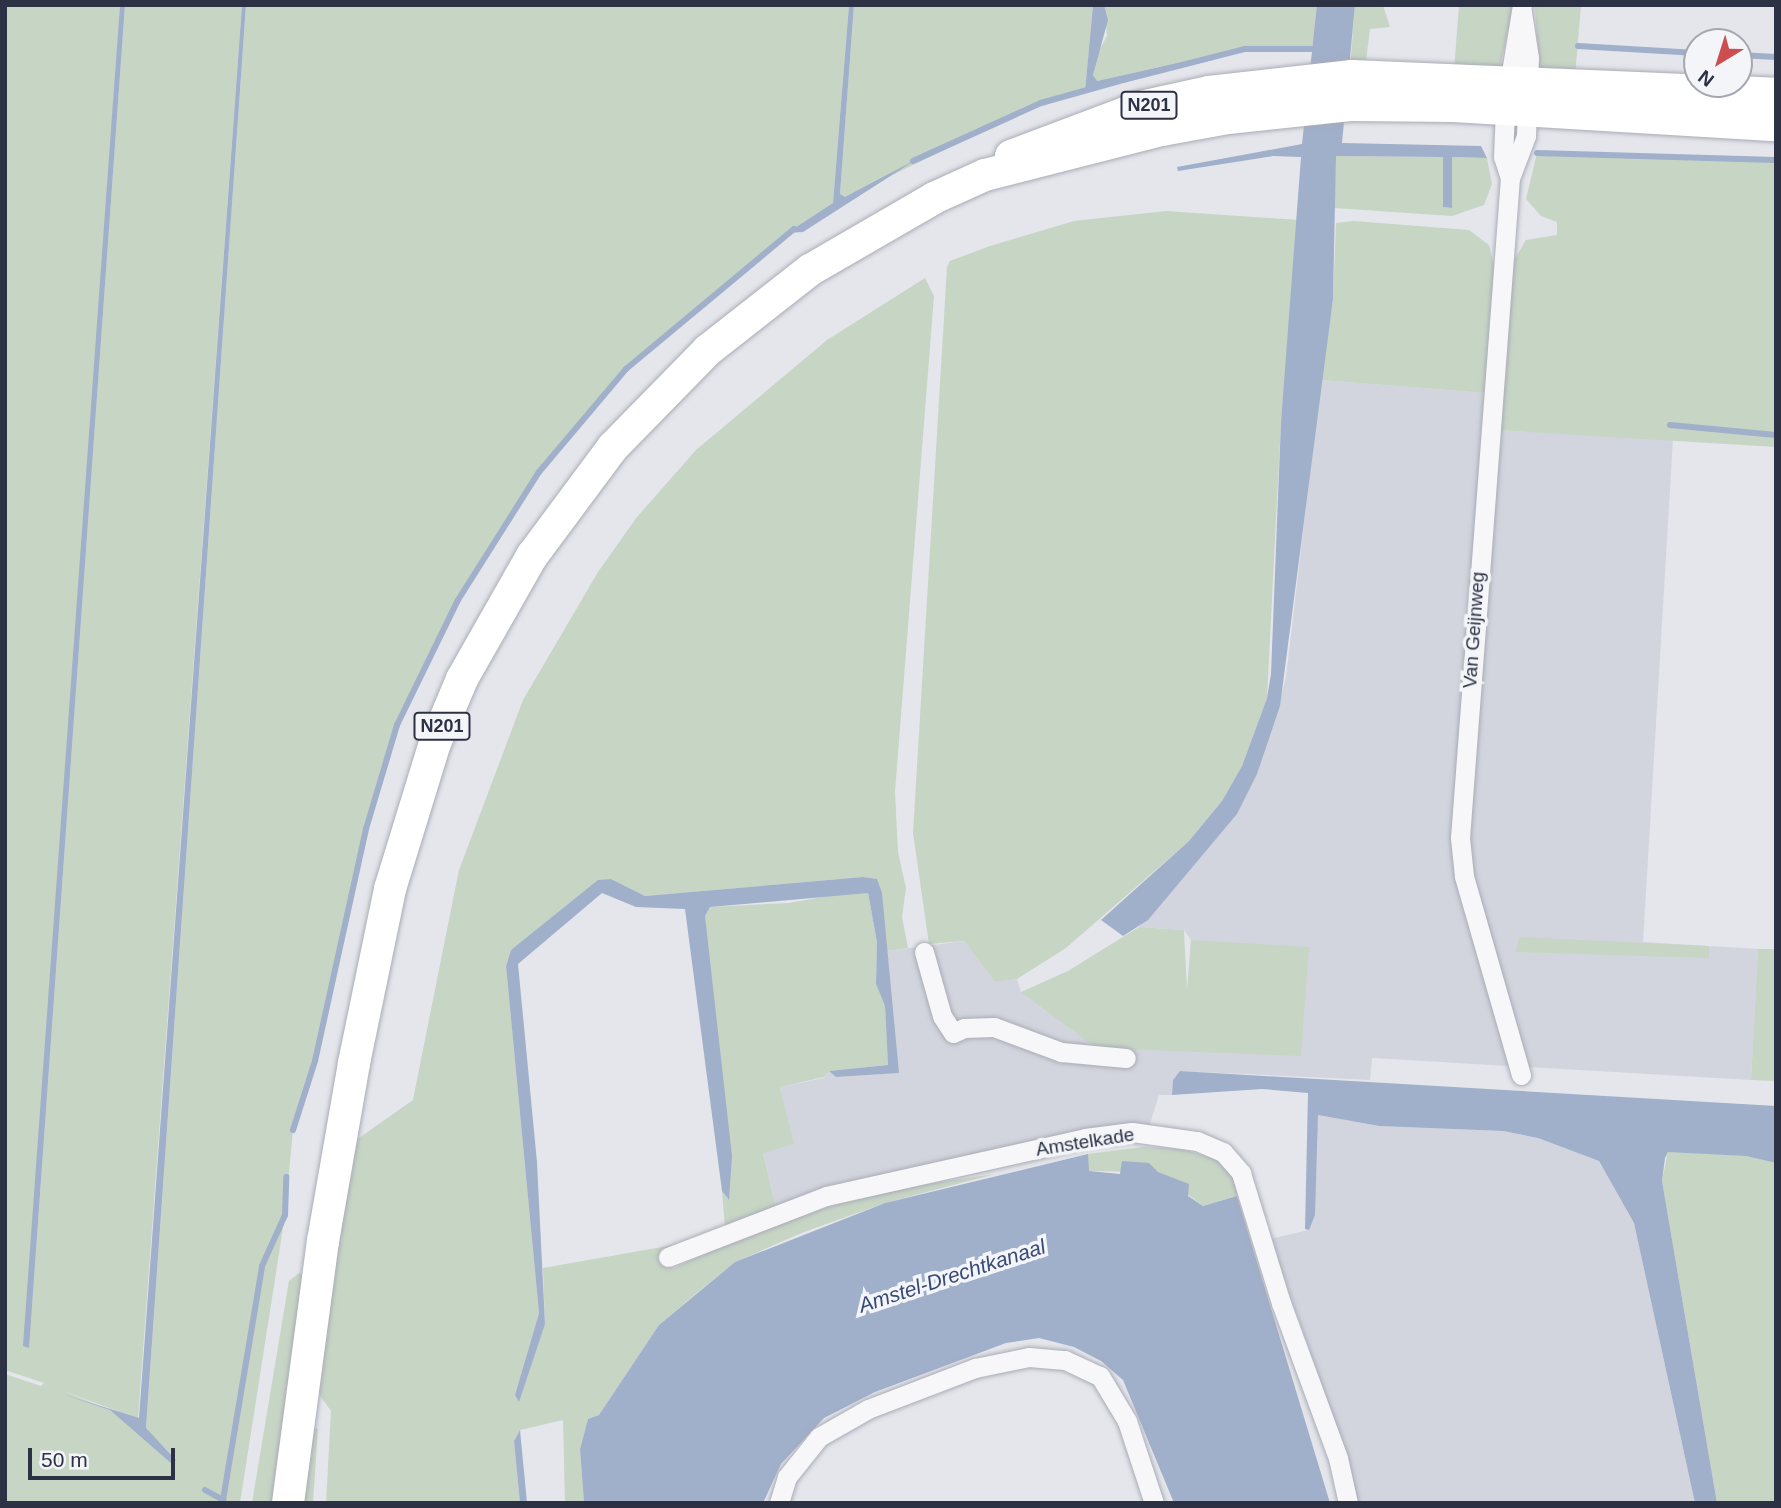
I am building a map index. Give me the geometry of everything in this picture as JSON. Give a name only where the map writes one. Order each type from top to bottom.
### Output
[{"type":"main road","name":"N201","points":[[288,1503],[323,1241],[376,955],[410,813],[462,679],[513,586],[568,503],[659,397],[708,351],[810,270],[867,234],[985,175],[1288,96],[1352,90],[1517,96],[1776,94]]},
{"type":"main road","name":"N201","points":[[1517,96],[1776,124]]},
{"type":"street","name":"Van Geijnweg","points":[[1521,1075],[1464,876],[1460,838],[1510,178],[1503,157],[1528,38],[1522,8]]},
{"type":"street","points":[[924,952],[942,1016],[953,1033],[964,1028],[995,1027],[1061,1052],[1126,1059]]},
{"type":"street","name":"Amstelkade","points":[[668,1257],[826,1196],[1085,1138],[1132,1132],[1197,1141],[1223,1152],[1241,1173],[1281,1303],[1338,1458],[1348,1503]]},
{"type":"street","points":[[779,1503],[787,1477],[819,1437],[868,1409],[975,1368],[1029,1357],[1065,1360],[1100,1376],[1127,1421],[1154,1503]]},
{"type":"shaded area","points":[[1321,380],[1486,393],[1497,430],[1673,439],[1643,942],[1758,949],[1751,1080],[1372,1058],[1370,1080],[1180,1071],[1173,1080],[1172,1095],[1159,1095],[1149,1127],[1097,1127],[776,1207],[763,1152],[793,1144],[780,1087],[824,1078],[829,1071],[836,1077],[898,1073],[887,951],[964,941],[995,982],[1017,979],[1021,992],[1187,1000],[1191,940],[1184,930],[1139,927],[1237,814],[1273,725],[1286,677]]},
{"type":"shaded area","points":[[1318,1115],[1379,1126],[1503,1131],[1538,1138],[1599,1161],[1634,1223],[1695,1503],[1357,1503],[1347,1456],[1270,1239],[1309,1230]]},
{"type":"green space","points":[[5,5],[120,5],[29,1348],[125,5],[242,5],[138,1419],[61,1390],[110,1410],[176,1459],[146,1429],[246,5],[849,5],[833,203],[787,233],[626,369],[539,472],[458,600],[397,725],[366,829],[315,1061],[293,1130],[285,1215],[240,1503],[5,1503],[5,1374],[41,1386],[44,1383],[5,1370]]},
{"type":"green space","points":[[854,5],[1093,5],[1085,91],[1041,103],[845,198],[840,194]]},
{"type":"green space","points":[[1104,5],[1317,5],[1315,49],[1245,49],[1213,60],[1212,55],[1097,81],[1093,75],[1097,54],[1107,36]]},
{"type":"green space","points":[[1355,5],[1383,5],[1390,27],[1370,29],[1365,69],[1350,69]]},
{"type":"green space","points":[[1459,5],[1514,5],[1499,71],[1454,71]]},
{"type":"green space","points":[[1535,5],[1581,5],[1575,77],[1539,75]]},
{"type":"green space","points":[[1537,153],[1776,160],[1776,447],[1497,430],[1513,262],[1526,240],[1557,235],[1557,222],[1541,216],[1526,199]]},
{"type":"green space","points":[[1336,156],[1443,157],[1443,207],[1452,208],[1452,157],[1487,158],[1492,184],[1484,205],[1452,216],[1334,208]]},
{"type":"green space","points":[[1166,211],[1299,220],[1281,422],[1267,698],[1242,766],[1222,801],[1189,841],[1066,948],[1017,979],[995,982],[964,941],[929,944],[913,833],[947,267],[950,261],[990,246],[1074,221]]},
{"type":"green space","points":[[1354,221],[1469,230],[1489,245],[1495,269],[1486,393],[1321,380],[1333,299],[1336,223]]},
{"type":"green space","points":[[925,278],[934,296],[895,792],[898,852],[906,888],[902,917],[908,948],[887,951],[877,879],[863,877],[645,896],[611,879],[511,950],[506,966],[539,1313],[515,1395],[545,1324],[543,1268],[679,1244],[672,1269],[785,1217],[913,1186],[995,1174],[885,1203],[804,1232],[735,1262],[659,1325],[599,1415],[588,1419],[580,1449],[584,1503],[565,1503],[563,1420],[520,1430],[514,1441],[520,1503],[326,1503],[331,1411],[316,1390],[356,1140],[413,1100],[459,870],[523,700],[598,572],[637,517],[696,450],[827,340]]},
{"type":"green space","points":[[856,891],[868,893],[877,942],[876,984],[885,1006],[888,1065],[829,1071],[824,1077],[780,1087],[794,1144],[763,1153],[776,1207],[725,1227],[722,1191],[728,1199],[705,916],[710,907],[789,903]]},
{"type":"green space","points":[[1139,927],[1184,930],[1187,990],[1191,940],[1309,947],[1301,1056],[1096,1048],[1021,992],[1068,971]]},
{"type":"green space","points":[[1519,937],[1709,946],[1709,958],[1516,952]]},
{"type":"green space","points":[[1758,949],[1776,949],[1776,1081],[1751,1080]]},
{"type":"green space","points":[[1143,1147],[1182,1149],[1215,1159],[1235,1171],[1237,1196],[1203,1206],[1158,1172],[1088,1171],[1088,1154]]},
{"type":"green space","points":[[1668,1151],[1746,1156],[1776,1163],[1776,1503],[1717,1503],[1662,1181]]},
{"type":"green space","points":[[299,1273],[303,1276],[272,1503],[252,1503],[289,1281]]},
{"type":"green space","points":[[308,1427],[318,1429],[313,1503],[301,1503]]},
{"type":"water","points":[[120,5],[125,5],[29,1348],[23,1346]]},
{"type":"water","points":[[242,5],[246,5],[146,1428],[176,1460],[172,1464],[110,1410],[59,1393],[139,1418]]},
{"type":"water","points":[[849,5],[854,5],[840,194],[845,197],[917,159],[803,232],[787,233],[833,203]]},
{"type":"water","points":[[1093,5],[1104,5],[1108,20],[1093,75],[1097,81],[1213,55],[1213,60],[1085,91]]},
{"type":"water","points":[[1317,5],[1355,5],[1342,143],[1481,146],[1487,158],[1452,157],[1452,208],[1443,207],[1443,157],[1336,156],[1333,299],[1280,706],[1257,774],[1237,814],[1148,920],[1123,936],[1101,920],[1189,841],[1222,801],[1242,766],[1267,698],[1271,674],[1281,422],[1301,157],[1273,156],[1178,171],[1177,167],[1302,144]]},
{"type":"water","points":[[863,877],[877,879],[882,893],[899,1073],[836,1077],[829,1071],[888,1065],[885,1006],[876,984],[877,942],[868,893],[710,907],[705,916],[732,1156],[729,1200],[722,1191],[685,909],[636,907],[602,893],[518,964],[537,1162],[545,1324],[519,1402],[515,1395],[539,1313],[506,966],[511,950],[598,880],[611,879],[645,896]]},
{"type":"water","points":[[1180,1071],[1776,1106],[1776,1163],[1746,1156],[1668,1152],[1665,1158],[1662,1181],[1717,1503],[1695,1503],[1634,1223],[1599,1161],[1538,1138],[1503,1131],[1379,1126],[1318,1115],[1315,1215],[1309,1230],[1305,1229],[1308,1093],[1262,1089],[1172,1095],[1173,1080]]},
{"type":"water","name":"Amstel-Drechtkanaal","points":[[1088,1154],[1089,1171],[1120,1174],[1122,1161],[1149,1163],[1158,1172],[1189,1184],[1188,1196],[1203,1206],[1237,1196],[1330,1503],[1174,1503],[1123,1380],[1101,1361],[1074,1347],[1039,1338],[1006,1343],[875,1392],[824,1418],[781,1464],[763,1503],[584,1503],[580,1449],[588,1419],[599,1415],[659,1325],[735,1262],[885,1203]]},
{"type":"water","points":[[520,1430],[527,1503],[520,1503],[514,1441]]},
{"type":"waterway","points":[[1578,46],[1683,52]]},
{"type":"waterway","points":[[913,161],[1041,103],[1123,80],[1245,49],[1315,49]]},
{"type":"waterway","points":[[1753,56],[1776,57]]},
{"type":"waterway","points":[[1537,153],[1776,160]]},
{"type":"waterway","points":[[293,1130],[315,1061],[366,829],[397,725],[458,600],[539,472],[626,369],[794,229]]},
{"type":"waterway","points":[[1670,425],[1776,435]]},
{"type":"waterway","points":[[205,1490],[223,1500],[262,1266],[285,1215],[286,1177]]}]
